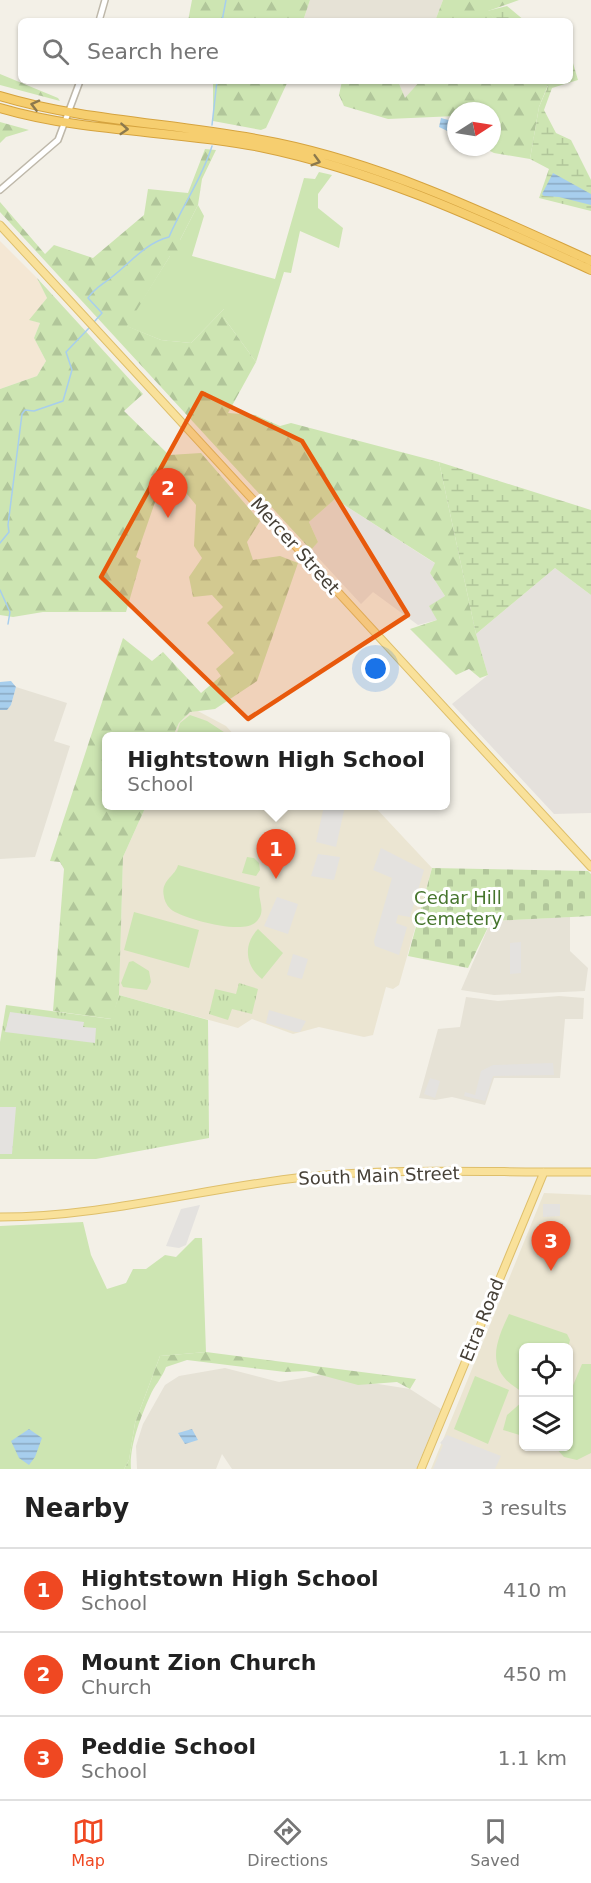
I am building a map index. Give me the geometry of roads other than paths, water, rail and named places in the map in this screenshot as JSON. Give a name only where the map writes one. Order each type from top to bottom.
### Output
[{"type":"highway","points":[[0,96],[70,113],[210,130],[314,151],[448,196],[591,261]]},
{"type":"highway","points":[[0,108],[66,123],[218,140],[322,163],[445,204],[591,270]]},
{"type":"main road","name":"Mercer Street","points":[[0,225],[591,867]]},
{"type":"main road","name":"Etra Road","points":[[421,1469],[544,1172]]},
{"type":"main road","name":"South Main Street","points":[[0,1217],[63,1216],[281,1180],[332,1174],[591,1172]]},
{"type":"street","points":[[100,18],[105,0]]},
{"type":"street","points":[[0,190],[55,145],[70,113],[79,84]]},
{"type":"water","points":[[441,118],[447,120],[447,131],[439,127]]},
{"type":"water","points":[[553,173],[591,194],[591,205],[559,197],[544,196],[542,194]]},
{"type":"water","points":[[11,681],[16,687],[11,705],[7,710],[0,710],[0,682]]},
{"type":"water","points":[[29,1429],[42,1438],[35,1457],[29,1465],[19,1458],[11,1441]]},
{"type":"water","points":[[192,1429],[198,1440],[185,1444],[178,1433]]},
{"type":"waterway","points":[[223,18],[226,0]]},
{"type":"waterway","points":[[212,125],[217,84]]},
{"type":"waterway","points":[[94,322],[102,313],[88,298],[144,249],[169,237],[203,170],[212,146]]},
{"type":"waterway","points":[[0,543],[9,532],[22,414],[25,410],[34,411],[63,401],[72,370],[66,352],[89,328]]},
{"type":"waterway","points":[[0,590],[10,612],[8,624]]},
{"type":"place","name":"Mount Zion Church","points":[[168,518]]},
{"type":"place","name":"Hightstown High School","points":[[276,879]]},
{"type":"place","name":"Peddie School","points":[[551,1271]]},
{"type":"park label","name":"Cedar Hill Cemetery","points":[[458,908]]}]
